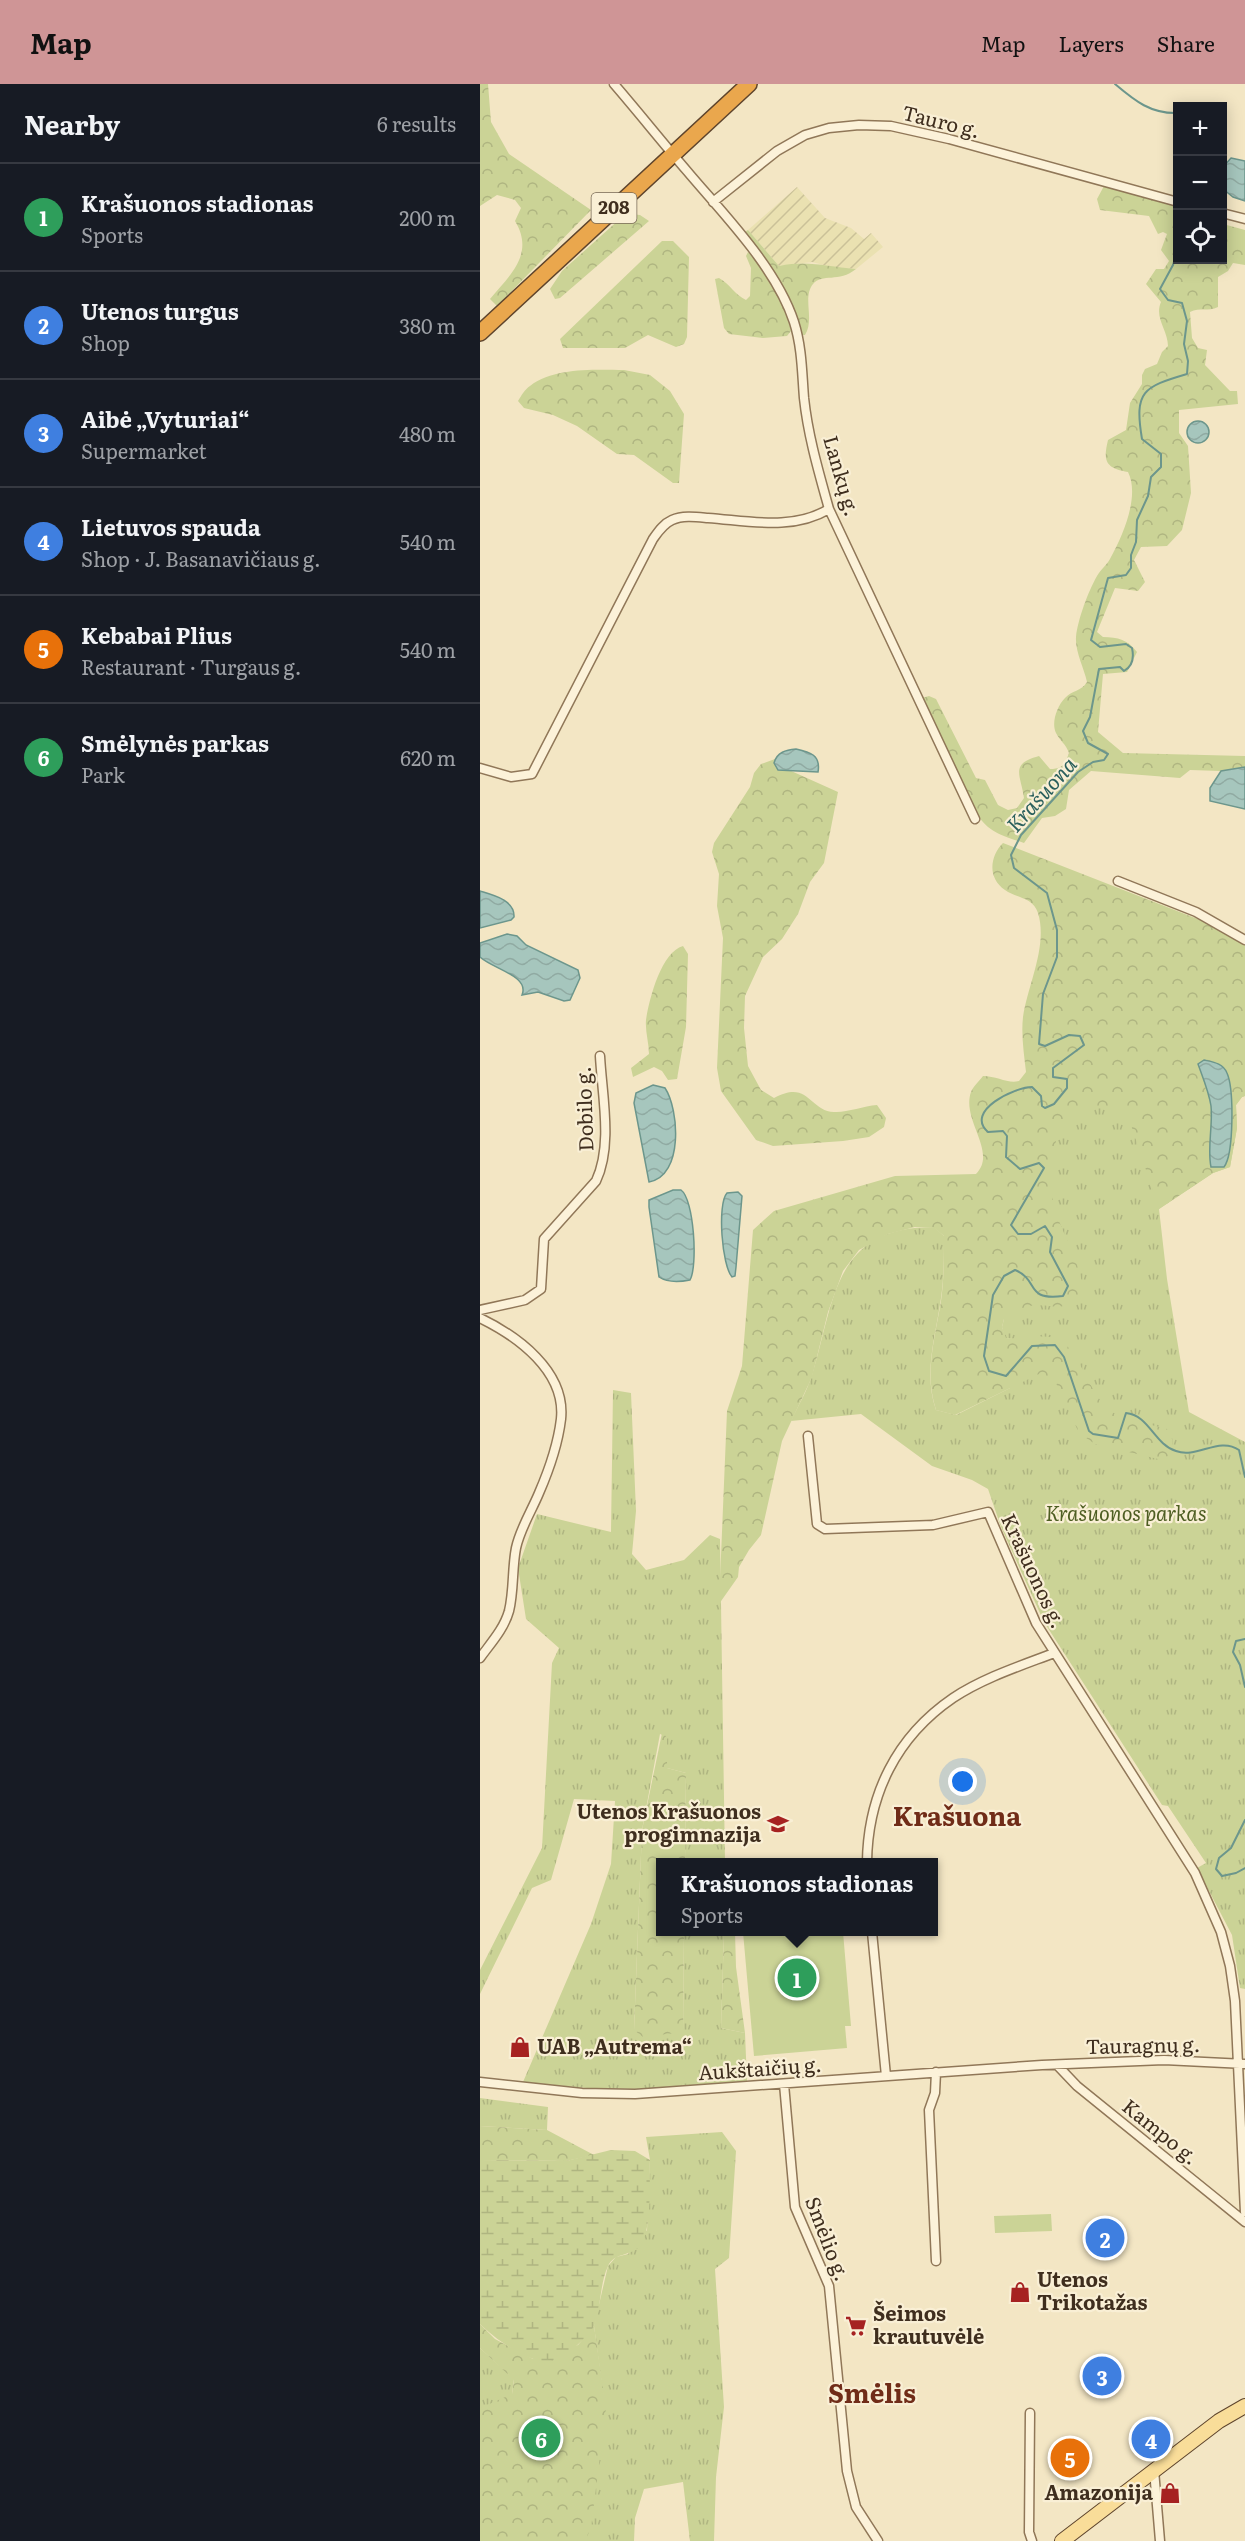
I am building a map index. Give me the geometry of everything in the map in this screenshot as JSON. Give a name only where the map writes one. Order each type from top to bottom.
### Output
[{"type":"highway","name":"208","points":[[480,333],[749,84]]},
{"type":"main road","points":[[1062,2541],[1219,2421],[1245,2406]]},
{"type":"street","name":"Lankų g.","points":[[614,84],[713,202],[770,274],[785,299],[795,324],[801,356],[804,400],[829,509],[975,819]]},
{"type":"street","name":"Tauro g.","points":[[713,202],[777,151],[805,135],[829,128],[859,125],[891,126],[950,139],[1173,201]]},
{"type":"street","points":[[1227,214],[1245,219]]},
{"type":"street","points":[[480,768],[511,777],[532,774],[653,539],[663,526],[673,519],[689,516],[789,524],[814,518],[829,509]]},
{"type":"street","points":[[1118,881],[1196,912],[1245,940]]},
{"type":"street","name":"Dobilo g.","points":[[480,1310],[535,1296],[543,1283],[542,1246],[544,1239],[553,1226],[596,1181],[604,1159],[600,1056]]},
{"type":"street","points":[[480,1318],[501,1328],[524,1344],[541,1362],[556,1388],[561,1417],[554,1452],[516,1547],[509,1612],[480,1658]]},
{"type":"street","name":"Krašuonos g.","points":[[808,1436],[817,1524],[825,1529],[933,1525],[988,1512],[1036,1623],[1054,1653]]},
{"type":"street","points":[[867,1858],[869,1823],[874,1802],[892,1765],[913,1734],[954,1697],[1008,1670],[1054,1653],[1196,1873],[1221,1932],[1230,1966],[1241,2063],[1245,2212]]},
{"type":"street","points":[[872,1936],[886,2076]]},
{"type":"street","name":"Tauragnų g.","points":[[1042,2065],[1164,2060],[1241,2063]]},
{"type":"street","name":"Aukštaičių g.","points":[[480,2082],[609,2094],[1042,2065]]},
{"type":"street","name":"Kampo g.","points":[[1057,2065],[1077,2086],[1245,2222]]},
{"type":"street","points":[[936,2072],[935,2093],[929,2110],[936,2260]]},
{"type":"street","name":"Smėlio g.","points":[[784,2084],[795,2207],[829,2286],[847,2471],[856,2507],[878,2541]]},
{"type":"street","points":[[1030,2413],[1029,2532],[1032,2541]]},
{"type":"street","points":[[1154,2470],[1160,2541]]},
{"type":"shaded area","points":[[797,187],[825,218],[851,228],[864,239],[871,233],[883,247],[856,269],[831,267],[812,262],[779,266],[748,230]]},
{"type":"green space","points":[[480,84],[488,84],[491,122],[509,154],[591,210],[497,306],[490,299],[512,272],[521,254],[520,233],[515,221],[521,208],[515,200],[497,195],[480,206]]},
{"type":"green space","points":[[1104,186],[1173,205],[1173,264],[1227,264],[1227,225],[1245,230],[1245,265],[1233,263],[1228,271],[1218,277],[1218,307],[1190,312],[1192,338],[1198,348],[1207,350],[1205,365],[1230,391],[1237,391],[1238,404],[1179,410],[1179,433],[1188,446],[1191,493],[1182,530],[1167,546],[1141,547],[1134,560],[1145,582],[1138,591],[1115,588],[1097,632],[1103,637],[1126,642],[1137,652],[1127,672],[1103,674],[1098,732],[1123,753],[1245,756],[1245,767],[1221,771],[1190,770],[1180,778],[1091,771],[1069,790],[1066,809],[1055,816],[1042,818],[1024,843],[989,828],[973,809],[922,698],[929,696],[936,699],[976,778],[985,780],[998,805],[1008,810],[1017,808],[1024,798],[1019,771],[1024,763],[1039,756],[1050,769],[1054,769],[1063,765],[1068,757],[1068,750],[1058,736],[1054,724],[1060,705],[1065,698],[1082,688],[1087,682],[1076,643],[1079,622],[1094,582],[1110,560],[1120,538],[1131,504],[1132,492],[1128,472],[1110,466],[1106,458],[1108,440],[1126,430],[1130,403],[1142,384],[1145,369],[1157,364],[1162,352],[1168,346],[1159,313],[1161,302],[1146,284],[1156,269],[1164,269],[1169,261],[1161,250],[1167,234],[1163,232],[1158,234],[1149,216],[1100,210],[1097,199]]},
{"type":"green space","points":[[630,214],[640,215],[649,221],[560,298],[555,299],[550,289],[562,271],[622,217]]},
{"type":"green space","points":[[748,230],[779,266],[809,264],[856,269],[843,276],[821,279],[813,284],[809,296],[809,322],[805,335],[801,335],[791,305],[778,280],[741,234]]},
{"type":"green space","points":[[662,241],[673,241],[689,257],[687,337],[684,344],[676,347],[648,335],[625,348],[563,348],[560,339]]},
{"type":"green space","points":[[748,252],[769,279],[780,299],[791,331],[787,336],[763,338],[729,334],[724,328],[715,279],[723,280],[746,300],[750,296],[751,268],[746,256]]},
{"type":"green space","points":[[588,370],[624,370],[650,375],[670,391],[684,414],[679,483],[673,483],[634,455],[617,454],[577,426],[553,415],[524,408],[518,401],[528,387],[551,375]]},
{"type":"green space","points":[[775,759],[778,770],[789,770],[838,792],[824,863],[810,882],[798,914],[782,939],[763,957],[745,996],[744,1028],[748,1066],[761,1090],[774,1098],[795,1092],[802,1094],[819,1107],[834,1112],[877,1105],[886,1118],[884,1127],[869,1137],[773,1146],[756,1140],[721,1091],[717,1068],[723,938],[717,906],[719,874],[712,852],[714,843],[750,787],[754,773],[761,764]]},
{"type":"green space","points":[[1003,843],[1213,925],[1245,945],[1245,1096],[1236,1105],[1237,1128],[1230,1167],[1213,1173],[1159,1209],[1127,1113],[1100,1107],[1077,1113],[1062,1127],[1058,1136],[1053,1158],[1052,1197],[1061,1227],[1075,1258],[1083,1290],[1064,1306],[1038,1305],[1023,1308],[1004,1319],[1002,1327],[1006,1338],[1049,1337],[1061,1341],[1074,1354],[1096,1393],[1109,1410],[1167,1429],[1172,1439],[1172,1455],[1158,1459],[1095,1444],[1079,1433],[1056,1383],[1039,1374],[955,1415],[936,1410],[931,1369],[942,1293],[944,1236],[933,1227],[915,1227],[888,1234],[859,1250],[843,1271],[828,1312],[812,1377],[782,1441],[761,1535],[749,1550],[739,1567],[738,1577],[719,1604],[727,1411],[742,1366],[753,1230],[774,1211],[895,1176],[976,1174],[982,1165],[983,1156],[971,1114],[969,1103],[971,1092],[983,1076],[1015,1082],[1019,1081],[1026,1072],[1023,1017],[1039,952],[1040,926],[1036,908],[1024,898],[1009,893],[995,879],[992,867]],"holes":[[[1199,1064],[1227,1074],[1232,1122],[1209,1157],[1211,1121],[1208,1098]]]},
{"type":"green space","name":"Krašuonos parkas","points":[[1245,945],[1245,1096],[1236,1105],[1237,1128],[1230,1167],[1213,1173],[1159,1209],[1167,1279],[1189,1412],[1245,1442],[1245,1989],[1240,1988],[1232,1935],[1197,1868],[1206,1863],[1168,1806],[1162,1805],[1044,1622],[1001,1527],[988,1489],[972,1480],[932,1466],[861,1414],[791,1421],[810,1381],[834,1295],[844,1273],[857,1254],[876,1240],[901,1230],[934,1227],[944,1236],[942,1290],[931,1368],[932,1396],[936,1410],[956,1415],[1010,1388],[1013,1339],[1005,1338],[1002,1327],[1004,1319],[1005,1181]]},
{"type":"green space","points":[[683,946],[688,954],[686,1027],[677,1079],[668,1080],[662,1071],[654,1067],[633,1077],[631,1068],[649,1054],[646,1020],[657,978],[668,957]]},
{"type":"green space","points":[[613,1390],[631,1393],[636,1511],[632,1554],[646,1570],[684,1560],[710,1535],[720,1539],[725,1858],[685,1858],[686,1773],[667,1768],[667,1737],[660,1734],[642,1830],[634,2029],[683,2032],[684,1936],[724,1936],[721,2028],[745,2033],[747,2081],[638,2089],[587,2088],[523,2082],[591,1924],[611,1864],[615,1801],[574,1799],[551,1880],[532,1888],[480,1994],[480,1970],[542,1848],[552,1663],[559,1648],[526,1619],[518,1568],[537,1514],[611,1532]]},
{"type":"green space","points":[[662,1733],[667,1737],[667,1768],[686,1773],[685,1858],[656,1858],[656,1936],[684,1936],[683,2032],[643,2037],[634,2030],[642,1830]]},
{"type":"green space","points":[[724,1936],[735,1936],[736,1967],[745,2033],[721,2028]]},
{"type":"green space","points":[[743,1936],[843,1936],[851,2026],[845,2026],[847,2048],[754,2056]]},
{"type":"green space","points":[[480,2098],[548,2107],[547,2130],[480,2126]]},
{"type":"green space","points":[[480,2126],[547,2130],[594,2155],[566,2161],[480,2160]]},
{"type":"green space","points":[[722,2132],[736,2151],[729,2258],[715,2269],[724,2407],[716,2477],[714,2541],[690,2541],[683,2482],[644,2489],[635,2518],[634,2541],[480,2541],[480,2348],[514,2379],[512,2394],[605,2407],[594,2326],[608,2266],[616,2257],[628,2254],[647,2230],[650,2160],[646,2137]]},
{"type":"green space","points":[[611,2150],[635,2151],[650,2160],[648,2220],[643,2242],[638,2248],[614,2259],[608,2266],[603,2280],[595,2324],[586,2337],[569,2352],[551,2361],[542,2361],[523,2355],[503,2343],[480,2324],[480,2160],[566,2161]]},
{"type":"green space","points":[[1051,2214],[1052,2231],[995,2233],[994,2216]]},
{"type":"green space","points":[[480,2324],[495,2339],[533,2359],[578,2345],[594,2326],[606,2408],[591,2528],[585,2541],[480,2541],[480,2408],[512,2394],[514,2380],[480,2348]]},
{"type":"water","points":[[1231,158],[1245,161],[1245,201],[1227,192],[1227,162]]},
{"type":"water","points":[[1198,421],[1206,424],[1209,432],[1206,440],[1198,443],[1190,440],[1187,432],[1190,424]]},
{"type":"water","points":[[796,749],[810,753],[816,758],[818,772],[778,770],[774,763],[777,756],[785,751]]},
{"type":"water","points":[[1245,767],[1245,809],[1210,801],[1210,788],[1221,771]]},
{"type":"water","points":[[480,891],[507,902],[511,906],[514,917],[511,920],[480,928]]},
{"type":"water","points":[[507,934],[517,936],[526,945],[578,970],[580,978],[570,1000],[564,1001],[538,992],[522,995],[523,988],[516,978],[480,957],[480,943]]},
{"type":"water","points":[[1204,1060],[1223,1067],[1229,1081],[1232,1106],[1231,1136],[1230,1149],[1224,1167],[1211,1167],[1211,1106],[1198,1064]]},
{"type":"water","points":[[653,1085],[665,1088],[670,1098],[675,1125],[675,1141],[668,1168],[660,1177],[649,1182],[634,1103],[636,1093]]},
{"type":"water","points":[[673,1190],[681,1190],[685,1196],[692,1219],[694,1261],[690,1280],[670,1281],[659,1277],[649,1200]]},
{"type":"water","points":[[738,1192],[742,1196],[735,1276],[732,1277],[723,1248],[722,1209],[727,1193]]},
{"type":"waterway","name":"Krašuona","points":[[1115,84],[1129,96],[1151,109],[1173,113]]},
{"type":"waterway","name":"Krašuona","points":[[1173,264],[1160,289],[1168,300],[1182,303],[1187,321],[1184,344],[1188,361],[1187,374],[1151,388],[1141,401],[1139,410],[1142,439],[1161,454],[1161,467],[1151,477],[1148,496],[1137,520],[1131,568],[1126,575],[1108,578],[1091,640],[1100,647],[1126,644],[1133,651],[1131,664],[1124,671],[1120,667],[1099,669],[1090,717],[1083,731],[1088,743],[1108,754],[1104,760],[1093,762],[1078,772],[1021,835],[1011,855],[1014,868],[1047,893],[1057,930],[1057,957],[1043,994],[1039,1044],[1045,1046],[1069,1035],[1080,1036],[1084,1045],[1053,1068],[1053,1077],[1067,1079],[1067,1088],[1054,1104],[1045,1108],[1042,1106],[1041,1096],[1032,1087],[1024,1088],[1004,1096],[987,1109],[982,1116],[982,1124],[988,1132],[1003,1131],[1007,1136],[1006,1157],[1020,1169],[1039,1163],[1044,1168],[1011,1225],[1018,1234],[1031,1234],[1045,1226],[1052,1237],[1050,1252],[1068,1286],[1063,1296],[1051,1297],[1037,1293],[1028,1279],[1015,1270],[1004,1276],[993,1295],[984,1356],[989,1371],[1006,1376],[1032,1346],[1055,1345],[1064,1357],[1089,1431],[1093,1434],[1118,1438],[1126,1413],[1134,1415],[1146,1424],[1162,1442],[1176,1451],[1184,1453],[1224,1445],[1239,1450],[1245,1477]]},
{"type":"waterway","name":"Krašuona","points":[[1245,1639],[1236,1641],[1233,1652],[1240,1665],[1245,1687]]},
{"type":"waterway","name":"Krašuona","points":[[1245,1820],[1231,1848],[1219,1858],[1216,1869],[1222,1876],[1245,1868]]},
{"type":"place","name":"Utenos Krašuonos progimnazija","points":[[778,1824]]},
{"type":"place","name":"Krašuonos stadionas","points":[[797,1978]]},
{"type":"place","name":"UAB „Autrema“","points":[[520,2047]]},
{"type":"place","name":"Utenos turgus","points":[[1105,2238]]},
{"type":"place","name":"Utenos Trikotažas","points":[[1020,2292]]},
{"type":"place","name":"Šeimos krautuvėlė","points":[[856,2326]]},
{"type":"place","name":"Aibė „Vyturiai“","points":[[1102,2376]]},
{"type":"place","name":"Smėlynės parkas","points":[[541,2438]]},
{"type":"place","name":"Lietuvos spauda","points":[[1151,2439]]},
{"type":"place","name":"Kebabai Plius","points":[[1070,2458]]},
{"type":"place","name":"Amazonija","points":[[1170,2493]]},
{"type":"district","name":"Krašuona","points":[[957,1817]]},
{"type":"district","name":"Smėlis","points":[[872,2394]]}]
